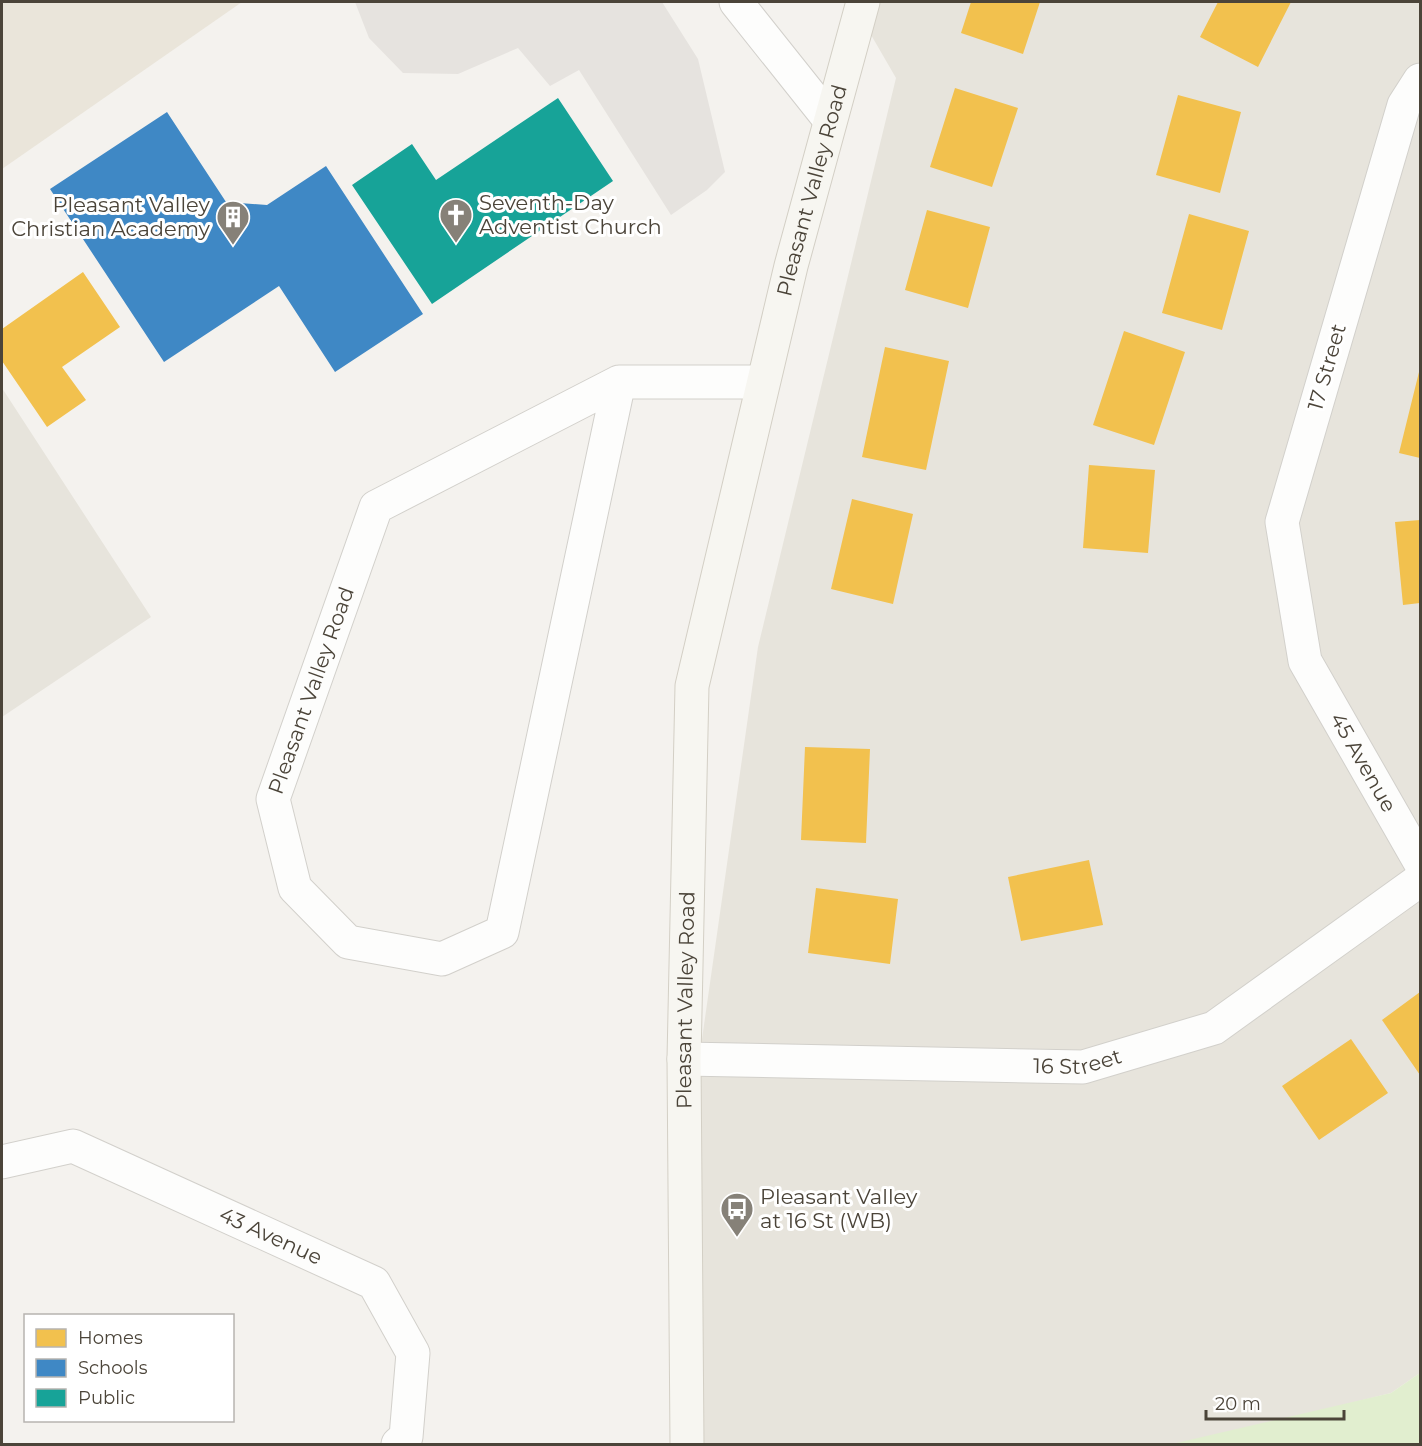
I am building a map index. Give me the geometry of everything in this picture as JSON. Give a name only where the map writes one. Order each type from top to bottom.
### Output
[{"type":"street","points":[[736,2],[830,120]]},
{"type":"street","name":"Pleasant Valley Road","points":[[687,1444],[684,1059],[692,686],[791,266],[863,2]]},
{"type":"street","name":"17 Street","points":[[1305,661],[1282,522],[1404,105],[1420,80]]},
{"type":"street","name":"Pleasant Valley Road","points":[[619,382],[502,932],[442,959],[348,942],[295,888],[273,799],[376,507],[619,382],[763,382]]},
{"type":"street","name":"45 Avenue","points":[[1305,661],[1420,862]]},
{"type":"street","name":"16 Street","points":[[684,1059],[1083,1067],[1214,1028],[1420,880]]},
{"type":"street","name":"43 Avenue","points":[[2,1162],[73,1146],[374,1283],[413,1353],[406,1437],[398,1444]]},
{"type":"shaded area","points":[[2,2],[242,2],[2,169]]},
{"type":"shaded area","points":[[355,2],[662,2],[698,59],[725,172],[707,190],[671,215],[579,70],[550,86],[518,48],[458,74],[403,73],[369,38]]},
{"type":"shaded area","points":[[852,2],[1420,2],[1420,1373],[1391,1393],[1185,1444],[694,1444],[694,1095],[758,647],[896,78]]},
{"type":"shaded area","points":[[2,388],[151,617],[2,717]]},
{"type":"green space","points":[[1420,1373],[1420,1444],[1172,1444],[1391,1393]]},
{"type":"building: Homes","points":[[971,2],[1040,2],[1023,54],[961,33]]},
{"type":"building: Homes","points":[[1218,2],[1291,2],[1258,67],[1200,37]]},
{"type":"building: Homes","points":[[955,88],[1018,108],[992,187],[930,167]]},
{"type":"building: Homes","points":[[1178,95],[1241,112],[1220,193],[1156,175]]},
{"type":"building: Homes","points":[[927,210],[990,227],[968,308],[905,290]]},
{"type":"building: Homes","points":[[1189,214],[1249,231],[1222,330],[1162,313]]},
{"type":"building: Homes","points":[[83,272],[120,327],[62,367],[86,400],[47,427],[2,361],[2,329]]},
{"type":"building: Homes","points":[[1124,331],[1185,352],[1154,445],[1093,425]]},
{"type":"building: Homes","points":[[885,347],[949,361],[926,470],[862,457]]},
{"type":"building: Homes","points":[[1420,372],[1420,458],[1399,453]]},
{"type":"building: Homes","points":[[1089,465],[1155,470],[1148,553],[1083,548]]},
{"type":"building: Homes","points":[[852,499],[913,514],[893,604],[831,589]]},
{"type":"building: Homes","points":[[1420,520],[1420,603],[1403,605],[1395,522]]},
{"type":"building: Homes","points":[[805,747],[870,749],[866,843],[801,840]]},
{"type":"building: Homes","points":[[1089,860],[1103,925],[1021,941],[1008,877]]},
{"type":"building: Homes","points":[[816,888],[898,899],[890,964],[808,953]]},
{"type":"building: Homes","points":[[1420,992],[1420,1075],[1382,1020]]},
{"type":"building: Homes","points":[[1351,1039],[1388,1093],[1319,1140],[1282,1086]]},
{"type":"building: Schools","name":"Pleasant Valley Christian Academy","points":[[167,112],[226,202],[267,205],[326,166],[423,314],[335,372],[279,286],[164,362],[50,189]]},
{"type":"building: Public","name":"Seventh-Day Adventist Church","points":[[558,98],[613,181],[432,304],[352,185],[412,144],[436,180]]},
{"type":"place","name":"Seventh-Day Adventist Church","points":[[456,244]]},
{"type":"place","name":"Pleasant Valley Christian Academy","points":[[233,246]]},
{"type":"place","name":"Pleasant Valley at 16 St (WB)","points":[[737,1238]]}]
